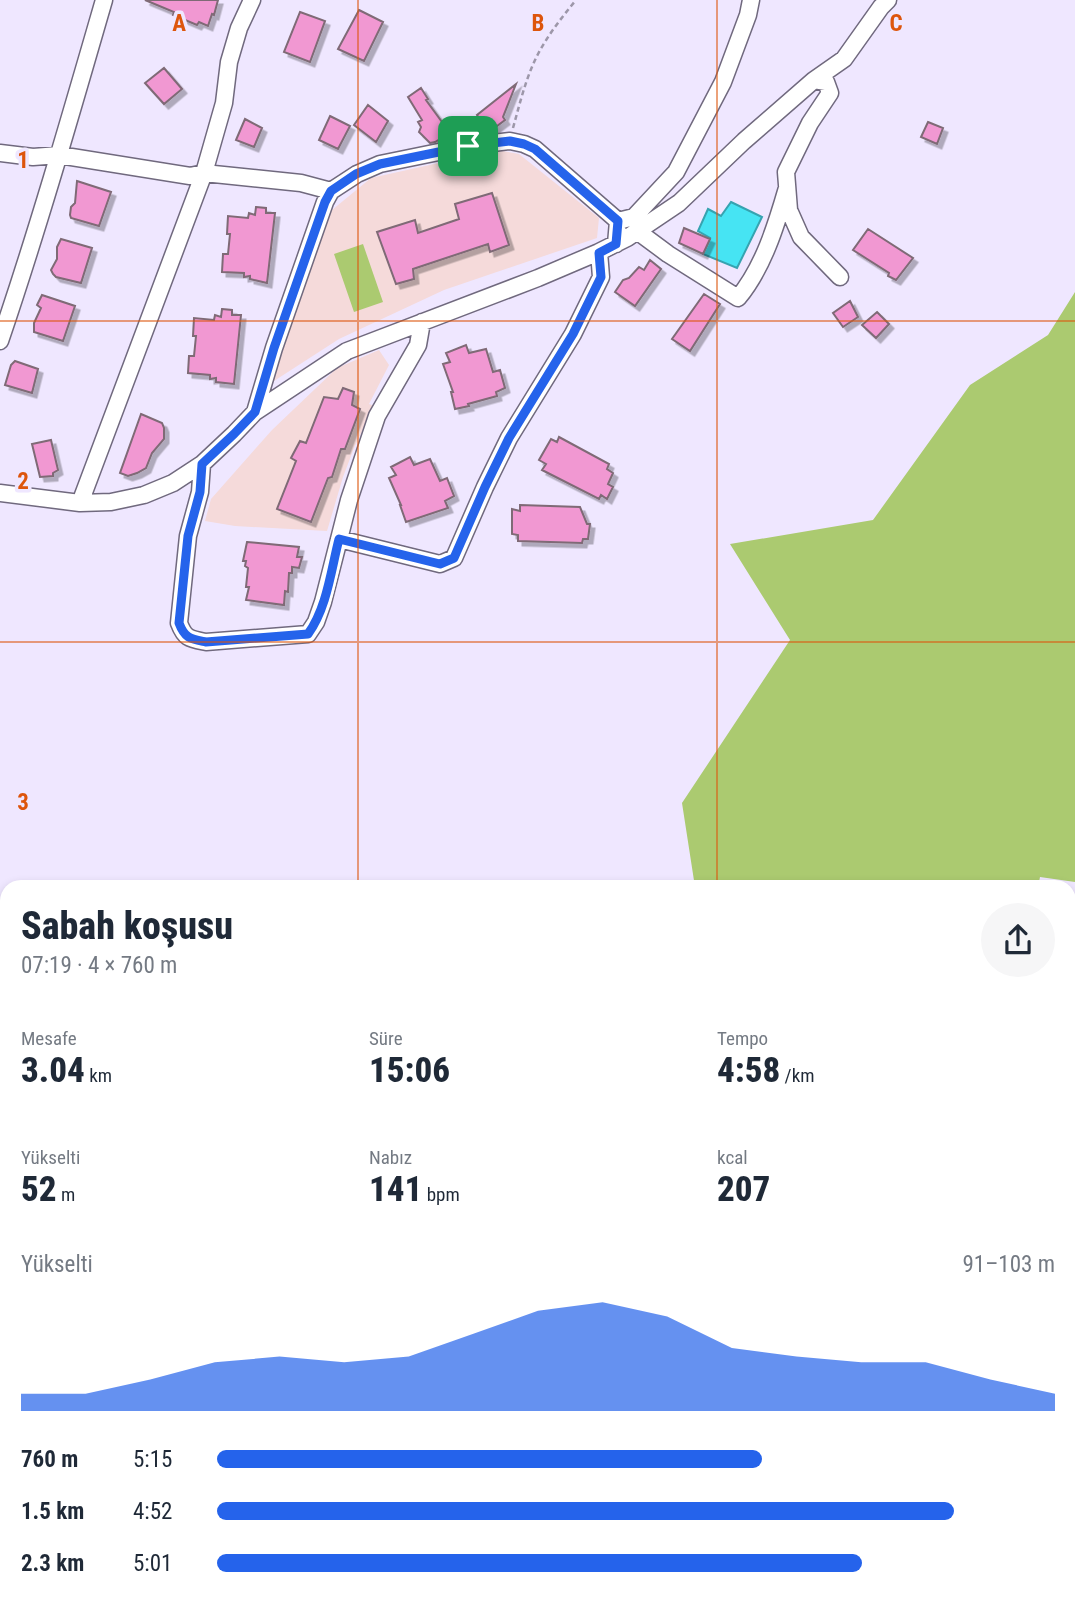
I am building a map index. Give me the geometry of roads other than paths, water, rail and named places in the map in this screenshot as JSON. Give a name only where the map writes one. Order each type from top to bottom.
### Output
[{"type":"street","points":[[0,341],[59,155],[104,0]]},
{"type":"street","points":[[79,502],[204,173],[224,103],[229,62],[239,28],[252,0]]},
{"type":"street","points":[[618,221],[634,217],[676,172],[723,82],[751,0]]},
{"type":"street","points":[[0,493],[79,502],[111,502],[144,495],[173,483],[202,464],[255,412],[347,351],[538,278],[616,244],[679,203],[744,141],[814,80],[844,59],[888,0]]},
{"type":"street","points":[[814,80],[826,82],[830,93],[810,123],[786,172],[789,210],[801,237],[840,277]]},
{"type":"street","points":[[255,412],[274,348],[325,202],[331,191],[356,174],[380,164],[468,146],[510,141],[535,149],[618,221]]},
{"type":"street","points":[[0,153],[33,157],[59,155],[190,176],[204,173],[302,183],[331,191]]},
{"type":"street","points":[[637,231],[738,298],[750,283],[776,225],[787,188]]},
{"type":"street","points":[[616,244],[618,221]]},
{"type":"street","points":[[339,539],[440,564],[454,558],[509,438],[573,334],[601,277],[599,253]]},
{"type":"street","points":[[202,464],[200,492],[188,536],[179,623],[183,633],[191,639],[206,642],[308,634],[316,622],[323,602],[349,500],[377,416],[418,345],[422,322]]},
{"type":"water","points":[[731,202],[762,217],[737,268],[703,254],[710,238],[698,231],[708,209],[721,216]]}]
